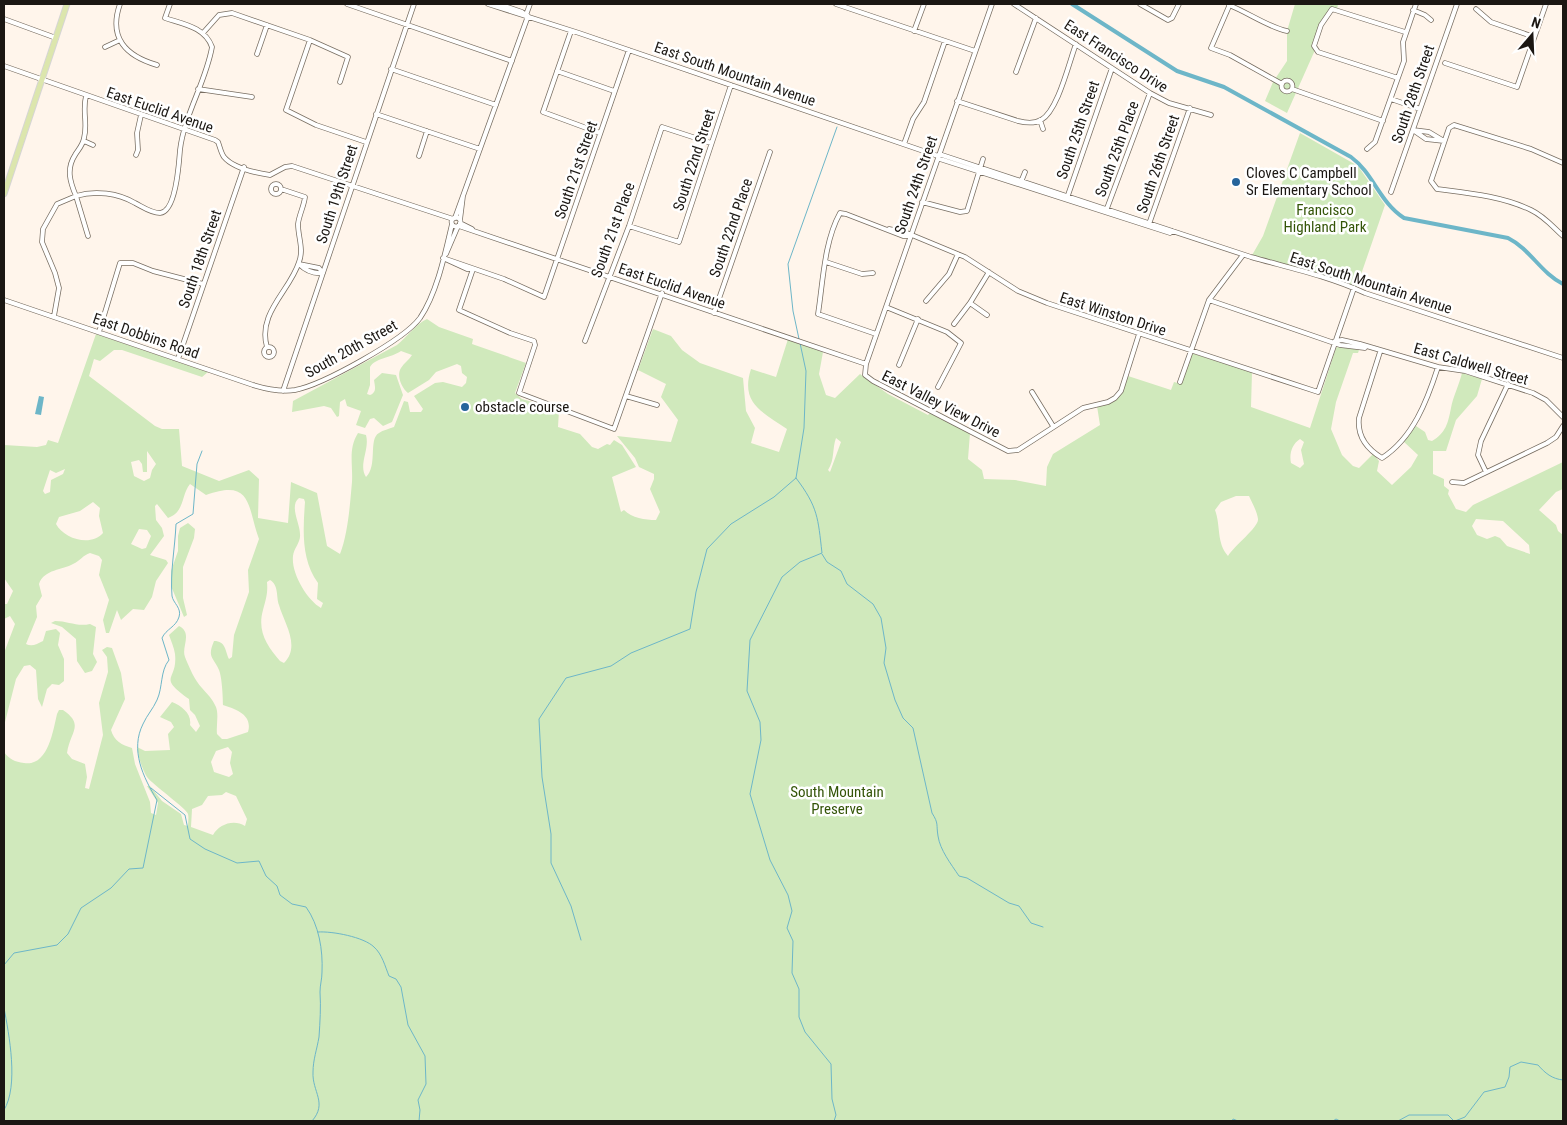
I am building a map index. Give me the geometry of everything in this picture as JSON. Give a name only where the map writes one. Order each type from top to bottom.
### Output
[{"type":"main road","points":[[4,194],[67,4]]},
{"type":"street","points":[[120,4],[116,24],[120,40],[134,57],[157,66]]},
{"type":"street","points":[[54,316],[59,288],[56,273],[42,242],[43,229],[57,204],[76,196],[90,193],[111,194],[150,211],[161,213],[166,211],[171,203],[178,177],[180,148],[212,47],[203,33],[165,18],[170,4]]},
{"type":"street","points":[[347,4],[512,61]]},
{"type":"street","name":"South 19th Street","points":[[283,390],[414,4]]},
{"type":"street","name":"East South Mountain Avenue","points":[[488,4],[629,50],[938,156],[942,155],[980,170],[1243,255],[1292,267],[1563,358]]},
{"type":"street","name":"East South Mountain Avenue","points":[[499,4],[522,12],[527,16]]},
{"type":"street","name":"South 20th Street","points":[[283,390],[294,390],[314,384],[393,342],[408,331],[426,307],[530,4]]},
{"type":"street","points":[[836,4],[975,51]]},
{"type":"street","points":[[914,30],[924,4]]},
{"type":"street","name":"South 24th Street","points":[[865,375],[866,364],[876,334],[992,4]]},
{"type":"street","name":"East Francisco Drive","points":[[1014,4],[1150,93],[1169,103],[1211,115]]},
{"type":"street","points":[[1140,4],[1164,19],[1170,19],[1179,4]]},
{"type":"street","points":[[1367,150],[1376,142],[1404,61],[1403,42],[1405,32],[1416,4]]},
{"type":"street","name":"South 28th Street","points":[[1391,192],[1457,4]]},
{"type":"street","points":[[1445,63],[1517,87],[1546,4]]},
{"type":"street","points":[[1288,31],[1279,29],[1254,15],[1229,5],[1211,48],[1230,55],[1282,84],[1290,82],[1292,89]]},
{"type":"street","points":[[1398,78],[1315,50],[1321,25],[1332,9],[1405,32]]},
{"type":"street","points":[[1476,9],[1491,22],[1534,37]]},
{"type":"street","points":[[1413,10],[1431,20]]},
{"type":"street","points":[[203,33],[214,19],[225,12],[310,40],[348,56],[340,82]]},
{"type":"street","points":[[1016,72],[1036,18]]},
{"type":"street","points":[[4,20],[56,38]]},
{"type":"street","points":[[256,54],[267,25]]},
{"type":"street","points":[[571,31],[543,112],[600,133]]},
{"type":"street","points":[[105,47],[120,40]]},
{"type":"street","points":[[310,40],[286,110],[316,125],[366,142]]},
{"type":"street","points":[[904,144],[924,102],[946,41]]},
{"type":"street","points":[[957,100],[1018,121],[1028,123],[1040,120],[1053,108],[1076,44]]},
{"type":"street","name":"South 21st Street","points":[[473,268],[504,279],[544,297],[629,50]]},
{"type":"street","name":"East Euclid Avenue","points":[[4,66],[218,142],[223,156],[230,162],[244,168],[270,175],[285,166],[292,166],[557,259],[662,293],[679,302],[866,364]]},
{"type":"street","name":"South 25th Street","points":[[1067,198],[1112,68]]},
{"type":"street","points":[[391,69],[496,105]]},
{"type":"street","points":[[557,70],[614,91]]},
{"type":"street","points":[[1282,84],[1284,91],[1292,89],[1383,121]]},
{"type":"street","name":"South 22nd Street","points":[[629,226],[679,242],[731,85]]},
{"type":"street","points":[[198,89],[252,97]]},
{"type":"street","name":"South 25th Place","points":[[1106,210],[1150,93]]},
{"type":"street","points":[[86,96],[82,109],[86,128],[84,141],[69,169],[71,185],[88,236]]},
{"type":"street","points":[[1391,99],[1420,109]]},
{"type":"street","name":"South 26th Street","points":[[1149,224],[1190,108]]},
{"type":"street","points":[[376,114],[480,149]]},
{"type":"street","points":[[136,155],[138,150],[136,133],[141,115]]},
{"type":"street","points":[[1040,120],[1043,129]]},
{"type":"street","points":[[1563,163],[1531,149],[1458,125],[1452,125],[1444,141],[1431,178],[1432,185],[1437,189],[1504,200],[1530,210],[1545,219],[1563,236]]},
{"type":"street","name":"South 21st Place","points":[[585,341],[629,226],[662,127],[711,143]]},
{"type":"street","points":[[1413,130],[1429,132],[1444,141]]},
{"type":"street","points":[[1413,130],[1427,140],[1444,141]]},
{"type":"street","points":[[419,156],[428,131]]},
{"type":"street","points":[[1427,140],[1429,132]]},
{"type":"street","points":[[84,141],[93,145]]},
{"type":"street","name":"South 22nd Place","points":[[714,313],[770,152]]},
{"type":"street","points":[[922,202],[960,212],[967,211],[983,159]]},
{"type":"street","name":"South 18th Street","points":[[178,359],[244,168]]},
{"type":"street","points":[[1021,183],[1025,172]]},
{"type":"street","points":[[267,347],[266,332],[271,312],[299,264],[301,249],[298,223],[305,198],[281,189]]},
{"type":"street","name":"East Winston Drive","points":[[826,262],[830,240],[840,213],[958,254],[1018,291],[1047,304],[1318,392],[1335,341]]},
{"type":"street","points":[[926,301],[949,274],[958,254]]},
{"type":"street","points":[[1180,382],[1189,351],[1209,300],[1243,255]]},
{"type":"street","points":[[443,258],[473,268],[459,310],[534,342],[535,345],[519,393],[614,429],[662,293]]},
{"type":"street","points":[[873,273],[862,274],[826,262],[818,314],[876,334]]},
{"type":"street","points":[[99,332],[120,263],[133,263],[155,272],[203,284]]},
{"type":"street","points":[[299,264],[323,273]]},
{"type":"street","points":[[954,324],[970,303],[989,272]]},
{"type":"street","points":[[1335,341],[1354,288]]},
{"type":"street","name":"East Dobbins Road","points":[[4,300],[253,385],[283,390]]},
{"type":"street","name":"East Caldwell Street","points":[[1209,300],[1335,341],[1342,340],[1355,346],[1407,357],[1438,367],[1473,373],[1508,384],[1542,397],[1563,417]]},
{"type":"street","points":[[970,303],[987,315]]},
{"type":"street","points":[[886,307],[947,332],[961,343],[938,387]]},
{"type":"street","points":[[898,365],[918,319]]},
{"type":"street","points":[[1032,392],[1053,426],[1083,408],[1115,398],[1121,391],[1140,334]]},
{"type":"street","points":[[1380,352],[1359,418],[1358,427],[1366,445],[1382,458],[1418,418],[1428,398],[1438,367]]},
{"type":"street","name":"East Valley View Drive","points":[[865,375],[872,381],[1008,451],[1018,450],[1053,426]]},
{"type":"street","points":[[1486,472],[1478,455],[1481,441],[1508,384]]},
{"type":"street","points":[[626,396],[657,405]]},
{"type":"street","points":[[1452,482],[1464,483],[1547,443],[1556,437],[1563,426]]},
{"type":"green space","points":[[1295,4],[1338,4],[1337,10],[1332,9],[1321,25],[1315,50],[1287,113],[1265,101],[1273,82],[1287,61],[1287,31]]},
{"type":"green space","name":"Francisco Highland Park","points":[[1300,133],[1358,166],[1385,205],[1356,289],[1251,257],[1263,236]]},
{"type":"green space","name":"South Mountain Preserve","points":[[427,319],[439,327],[473,339],[472,344],[526,363],[515,393],[522,399],[559,410],[558,427],[580,434],[592,447],[598,449],[607,444],[610,445],[614,440],[622,445],[636,467],[612,477],[621,512],[624,510],[635,517],[652,520],[656,520],[660,512],[650,489],[654,474],[639,467],[635,458],[617,436],[671,442],[678,420],[661,397],[666,384],[638,370],[653,329],[671,336],[682,350],[700,363],[743,378],[746,411],[755,428],[751,443],[779,452],[787,429],[762,412],[756,405],[748,390],[748,381],[751,369],[776,377],[788,339],[823,352],[819,374],[826,395],[835,398],[860,374],[888,394],[928,415],[930,413],[970,433],[968,459],[982,470],[984,479],[1015,480],[1046,486],[1047,467],[1053,454],[1100,425],[1097,406],[1115,400],[1121,394],[1128,376],[1171,390],[1174,382],[1181,384],[1191,353],[1252,372],[1251,407],[1310,428],[1336,348],[1339,346],[1359,350],[1358,353],[1353,353],[1336,402],[1331,429],[1342,455],[1353,466],[1359,468],[1373,454],[1379,461],[1377,471],[1392,485],[1411,467],[1418,455],[1403,441],[1416,426],[1425,432],[1428,440],[1432,441],[1437,438],[1447,423],[1462,373],[1482,379],[1477,396],[1456,420],[1446,451],[1433,451],[1433,474],[1444,479],[1444,486],[1449,490],[1448,494],[1456,509],[1466,512],[1473,505],[1563,462],[1563,489],[1556,492],[1539,510],[1556,525],[1558,531],[1563,535],[1563,1121],[4,1121],[4,752],[10,758],[21,763],[32,763],[39,759],[48,746],[57,714],[59,710],[63,710],[70,715],[75,725],[67,753],[72,759],[85,764],[87,777],[85,788],[89,789],[103,735],[99,703],[108,672],[107,657],[102,650],[107,647],[112,648],[121,673],[125,699],[111,730],[112,734],[119,742],[132,748],[135,764],[150,802],[151,813],[156,815],[158,803],[147,786],[150,786],[162,801],[181,814],[184,825],[188,826],[188,814],[186,811],[147,777],[140,762],[137,747],[145,751],[170,750],[168,734],[174,727],[171,722],[160,717],[172,702],[188,714],[190,725],[196,732],[200,726],[195,715],[190,710],[189,699],[173,686],[171,682],[175,654],[169,635],[179,626],[185,632],[184,653],[190,669],[197,682],[216,707],[217,734],[222,739],[227,739],[248,732],[249,726],[246,717],[238,711],[223,705],[220,673],[211,651],[214,641],[218,641],[225,647],[229,659],[232,657],[234,635],[249,592],[248,570],[259,539],[246,499],[240,493],[232,490],[206,495],[190,484],[180,508],[168,518],[157,504],[155,506],[156,520],[162,528],[164,536],[150,555],[166,560],[168,563],[156,581],[152,597],[144,610],[133,609],[121,620],[117,610],[109,633],[106,633],[103,620],[109,600],[99,575],[102,560],[99,556],[90,553],[69,566],[45,575],[39,584],[42,596],[36,606],[37,617],[26,644],[32,645],[43,641],[46,631],[56,629],[60,633],[58,645],[64,659],[64,681],[59,685],[52,684],[47,689],[42,707],[38,699],[36,670],[30,665],[24,666],[16,679],[4,726],[4,653],[15,624],[10,616],[4,619],[4,604],[7,604],[13,591],[4,578],[4,445],[37,447],[46,445],[48,440],[58,443],[96,334],[208,372],[202,377],[122,350],[114,350],[100,361],[94,359],[89,376],[155,426],[162,429],[179,429],[182,466],[219,481],[249,470],[259,479],[258,518],[288,523],[291,482],[317,493],[327,546],[340,554],[345,537],[349,509],[352,482],[352,451],[358,433],[366,435],[367,440],[363,467],[366,477],[372,466],[376,436],[382,431],[394,427],[404,401],[408,402],[410,412],[421,412],[423,409],[414,396],[435,383],[443,382],[462,387],[466,383],[467,377],[462,373],[461,366],[457,364],[436,372],[429,380],[408,393],[402,385],[399,375],[401,368],[412,355],[401,351],[372,364],[367,394],[370,395],[374,392],[374,380],[382,373],[396,375],[403,395],[392,422],[383,426],[374,418],[370,419],[365,428],[356,425],[361,411],[347,406],[345,399],[340,402],[339,416],[337,417],[331,408],[324,406],[292,412],[293,401],[397,345]],"holes":[[[836,438],[841,442],[830,472],[828,470],[832,462]],[[1300,439],[1304,442],[1301,450],[1304,464],[1300,468],[1291,463],[1290,460],[1295,444]],[[147,451],[156,464],[150,478],[144,481],[134,476],[131,462],[139,460],[142,464],[143,472],[147,472]],[[65,469],[63,474],[51,480],[50,492],[45,494],[43,491],[50,470],[56,473]],[[1236,496],[1249,496],[1256,510],[1258,519],[1255,527],[1228,556],[1220,540],[1215,510],[1221,502]],[[299,498],[304,499],[304,544],[312,574],[318,583],[317,599],[323,603],[321,608],[305,593],[297,578],[293,563],[293,556],[300,537],[295,510],[296,501]],[[93,502],[100,508],[99,516],[103,533],[92,540],[78,539],[65,534],[56,524],[59,517],[80,511]],[[1476,519],[1503,521],[1529,545],[1530,554],[1507,546],[1500,538],[1495,536],[1487,539],[1477,535],[1472,526]],[[139,529],[147,530],[151,536],[146,548],[142,549],[131,544]],[[270,580],[275,585],[279,605],[290,634],[291,649],[284,663],[271,650],[262,631],[261,618],[267,582]],[[228,747],[232,752],[230,763],[233,774],[229,777],[214,772],[211,762],[216,751]],[[226,792],[236,796],[247,819],[245,826],[236,823],[223,825],[213,835],[191,827],[192,809],[202,805],[208,796],[222,795]]]},
{"type":"green space","points":[[188,523],[195,529],[194,538],[183,567],[183,598],[187,615],[184,617],[171,586],[171,571],[178,551],[180,528]]},
{"type":"green space","points":[[55,621],[81,625],[90,624],[96,627],[93,654],[97,662],[92,671],[85,673],[77,661],[76,639],[62,627],[51,623]]},
{"type":"water","points":[[39,396],[44,397],[41,415],[35,414]]},
{"type":"waterway","points":[[1072,4],[1177,71],[1224,87],[1351,157],[1365,171],[1382,196],[1404,218],[1508,238],[1523,248],[1548,274],[1563,284]]},
{"type":"waterway","points":[[799,339],[793,311],[788,264],[837,127]]},
{"type":"waterway","points":[[581,940],[571,906],[551,863],[551,834],[542,777],[539,719],[566,678],[611,666],[631,653],[690,629],[696,592],[707,549],[731,524],[774,497],[796,478],[804,428],[806,371],[800,343]]},
{"type":"waterway","points":[[4,965],[14,953],[57,945],[68,934],[81,908],[111,888],[129,869],[143,868],[157,800],[147,782],[140,763],[138,753],[139,734],[157,700],[164,669],[169,660],[162,638],[176,623],[180,614],[172,596],[176,524],[193,514],[197,464],[202,451]]},
{"type":"waterway","points":[[796,478],[809,497],[816,513],[822,553],[800,562],[782,577],[750,640],[747,691],[760,722],[761,740],[750,794],[770,860],[788,895],[792,911],[787,928],[793,941],[792,973],[799,989],[799,1017],[805,1032],[831,1064],[832,1099],[836,1115],[834,1121]]},
{"type":"waterway","points":[[822,554],[827,562],[841,571],[847,584],[873,604],[881,618],[886,648],[884,663],[895,700],[903,718],[913,728],[939,841],[946,857],[959,876],[967,878],[1009,903],[1019,906],[1031,923],[1043,927]]},
{"type":"waterway","points":[[151,788],[185,815],[190,839],[205,849],[237,863],[259,861],[266,876],[277,886],[280,895],[292,904],[306,907],[314,922],[321,947],[322,975],[319,1037],[313,1072],[319,1109],[312,1121]]},
{"type":"waterway","points":[[318,932],[348,935],[369,943],[379,953],[389,976],[396,979],[401,987],[408,1025],[425,1056],[426,1084],[418,1100],[420,1110],[419,1121]]},
{"type":"waterway","points":[[4,1008],[12,1060],[11,1088],[9,1100],[4,1110]]},
{"type":"waterway","points":[[1455,1121],[1465,1117],[1484,1092],[1505,1087],[1510,1067],[1521,1062],[1538,1065],[1549,1075],[1563,1080]]},
{"type":"waterway","points":[[1398,1121],[1409,1115],[1448,1115],[1454,1121]]},
{"type":"waterway","points":[[1232,1121],[1233,1119],[1238,1121]]},
{"type":"waterway","points":[[1333,1121],[1336,1119],[1340,1121]]},
{"type":"place","name":"Cloves C Campbell Sr Elementary School","points":[[1236,182]]},
{"type":"place","name":"obstacle course","points":[[465,407]]}]
